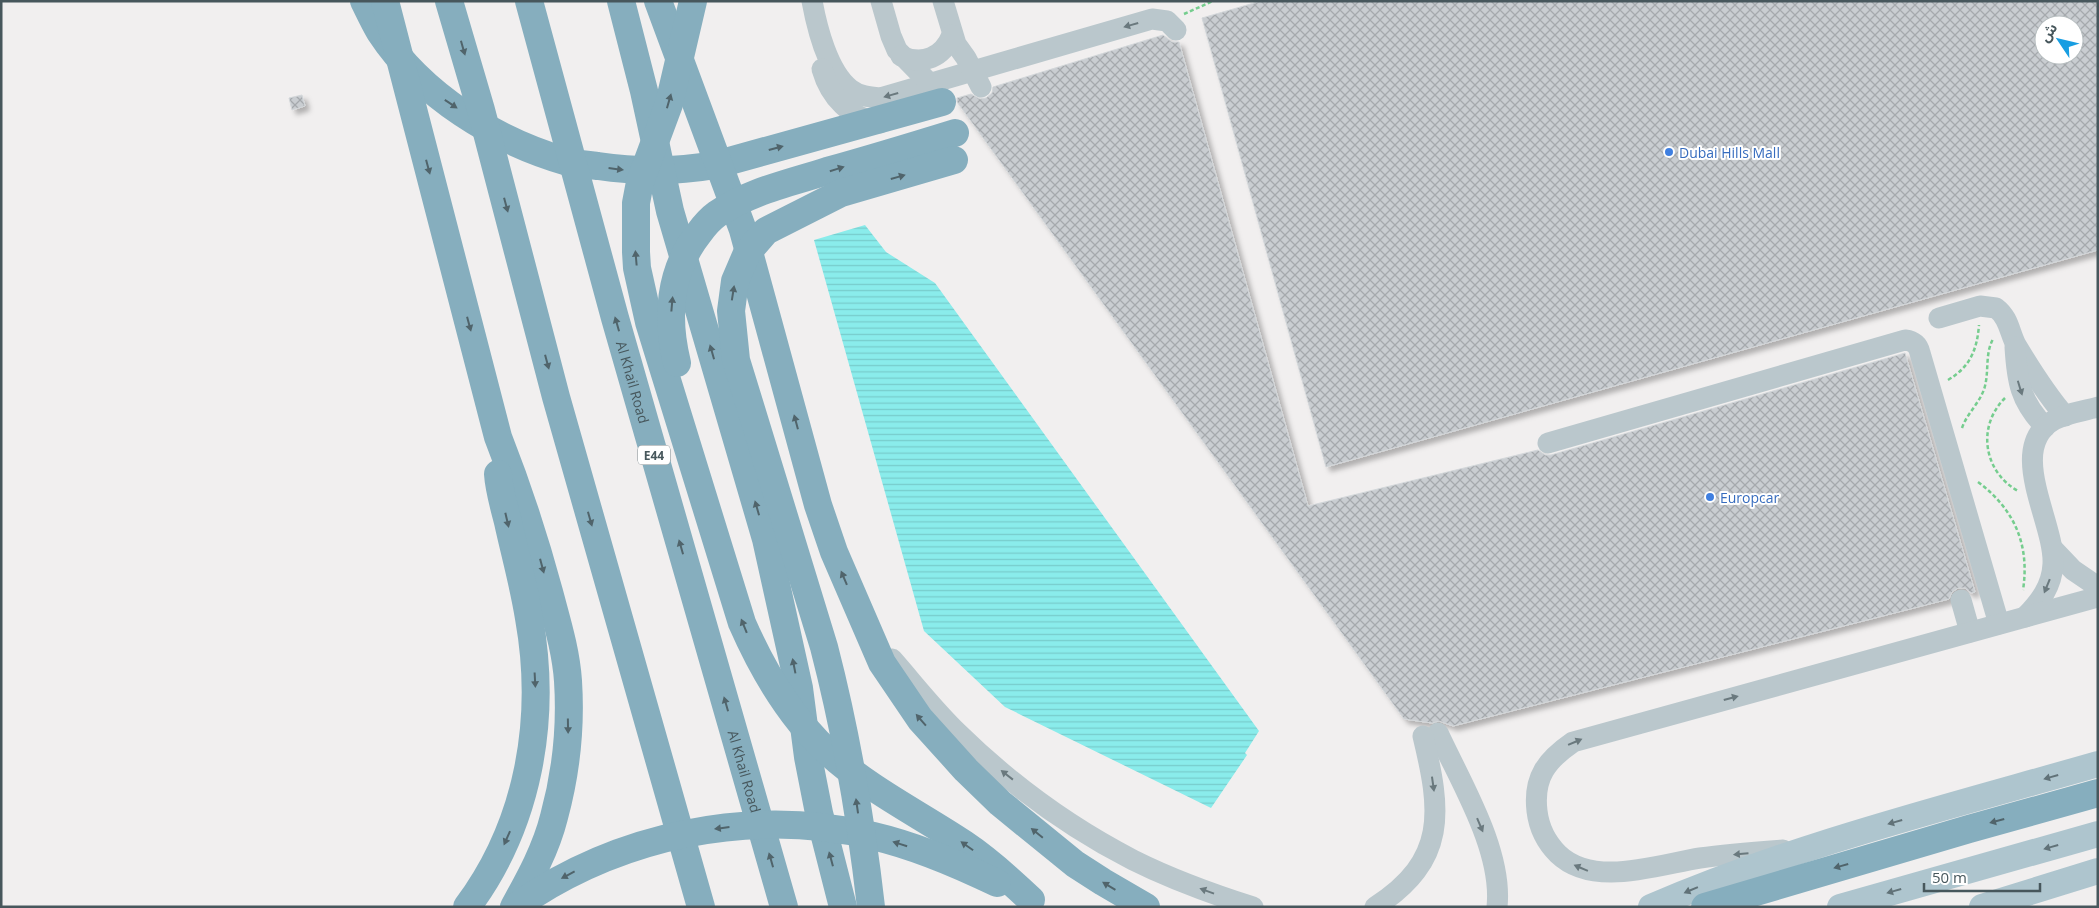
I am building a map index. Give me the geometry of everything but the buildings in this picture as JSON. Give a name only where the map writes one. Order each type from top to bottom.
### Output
[{"type":"highway","points":[[364,1],[380,31],[408,67],[442,98],[480,124],[526,148],[569,162],[650,172],[683,170],[715,165],[947,111]]},
{"type":"highway","points":[[385,1],[498,437],[520,494],[539,554],[563,645],[568,681],[569,735],[564,777],[554,818],[540,858],[515,907]]},
{"type":"highway","points":[[449,1],[481,110],[556,397],[701,907]]},
{"type":"highway","name":"Al Khail Road","points":[[528,1],[615,318],[784,907]]},
{"type":"highway","points":[[621,1],[647,100],[670,211],[766,539],[797,680],[808,756],[819,813],[843,907]]},
{"type":"highway","points":[[658,1],[743,230],[818,505],[834,552],[866,630],[882,663],[903,696],[950,753],[1000,803],[1075,864],[1146,907]]},
{"type":"highway","points":[[693,1],[669,104],[640,182],[636,203],[635,236],[637,268],[645,305],[742,623],[760,662],[798,719],[816,740],[843,764],[976,852],[1035,903]]},
{"type":"highway","points":[[697,473],[690,420],[674,351],[671,316],[675,281],[686,252],[695,238],[715,215],[751,195],[947,111]]},
{"type":"highway","points":[[871,907],[852,774],[835,689],[824,647],[739,372],[734,348],[732,301],[735,281],[742,262],[752,244],[774,225],[841,194],[954,160]]},
{"type":"highway","points":[[467,907],[482,887],[512,828],[526,780],[534,733],[536,696],[533,644],[529,618],[498,481],[498,437]]},
{"type":"highway","points":[[1705,907],[2088,796]]},
{"type":"highway","points":[[515,907],[579,869],[628,849],[686,833],[754,825],[826,828],[880,838],[974,872],[1035,903]]},
{"type":"main road","points":[[1651,907],[1696,887],[1807,848],[2098,764]]},
{"type":"main road","points":[[1840,907],[2098,834]]},
{"type":"main road","points":[[1982,907],[2098,871]]},
{"type":"street","points":[[814,10],[815,38],[824,76],[834,96],[850,111],[878,123],[892,124],[947,111],[901,56],[893,43],[881,1]]},
{"type":"street","points":[[943,1],[952,35],[981,87]]},
{"type":"street","points":[[814,10],[828,56],[841,80],[852,90],[865,96],[880,98],[1152,19],[1171,25]]},
{"type":"street","points":[[901,56],[916,60],[932,58],[944,49],[952,35]]},
{"type":"street","points":[[1939,318],[1980,306],[1996,308],[2008,320],[2014,342],[2020,387],[2026,404],[2045,427]]},
{"type":"street","points":[[1548,443],[1905,340],[1910,341],[1915,343],[1920,352],[2012,620]]},
{"type":"street","points":[[2014,342],[2037,381],[2065,416]]},
{"type":"street","points":[[2012,620],[2044,594],[2050,580],[2053,564],[2052,549],[2032,467],[2032,453],[2036,439],[2045,427],[2054,420],[2098,406]]},
{"type":"street","points":[[2052,549],[2073,570],[2098,587]]},
{"type":"street","points":[[1807,848],[1701,858],[1610,873],[1587,871],[1565,861],[1548,845],[1538,823],[1535,800],[1540,776],[1553,756],[1573,742],[2098,597]]},
{"type":"street","points":[[1962,600],[1970,632]]},
{"type":"street","points":[[866,630],[958,733],[1004,774],[1080,830],[1134,861],[1188,884],[1253,907]]},
{"type":"street","points":[[1375,907],[1404,886],[1416,872],[1431,845],[1436,820],[1431,734],[1486,840],[1498,877],[1497,907]]},
{"type":"path","points":[[1171,25],[1212,1]]},
{"type":"path","points":[[1948,380],[1965,367],[1971,358],[1977,342],[1980,306]]},
{"type":"path","points":[[1960,434],[1964,423],[1977,405],[1985,386],[1988,353],[1992,341],[1998,329],[2008,320]]},
{"type":"path","points":[[2020,387],[2010,393],[1994,412],[1987,434],[1989,456],[1993,467],[2007,485],[2028,496],[2040,499]]},
{"type":"path","points":[[1972,478],[1999,500],[2012,518],[2017,530],[2023,555],[2024,582],[2020,602],[2012,620]]},
{"type":"water","points":[[865,225],[886,252],[935,283],[1259,731],[1245,753],[1247,755],[1211,808],[1005,707],[924,631],[814,240]]},
{"type":"place","name":"Dubai Hills Mall","points":[[1669,152]]},
{"type":"place","name":"Europcar","points":[[1710,497]]}]
